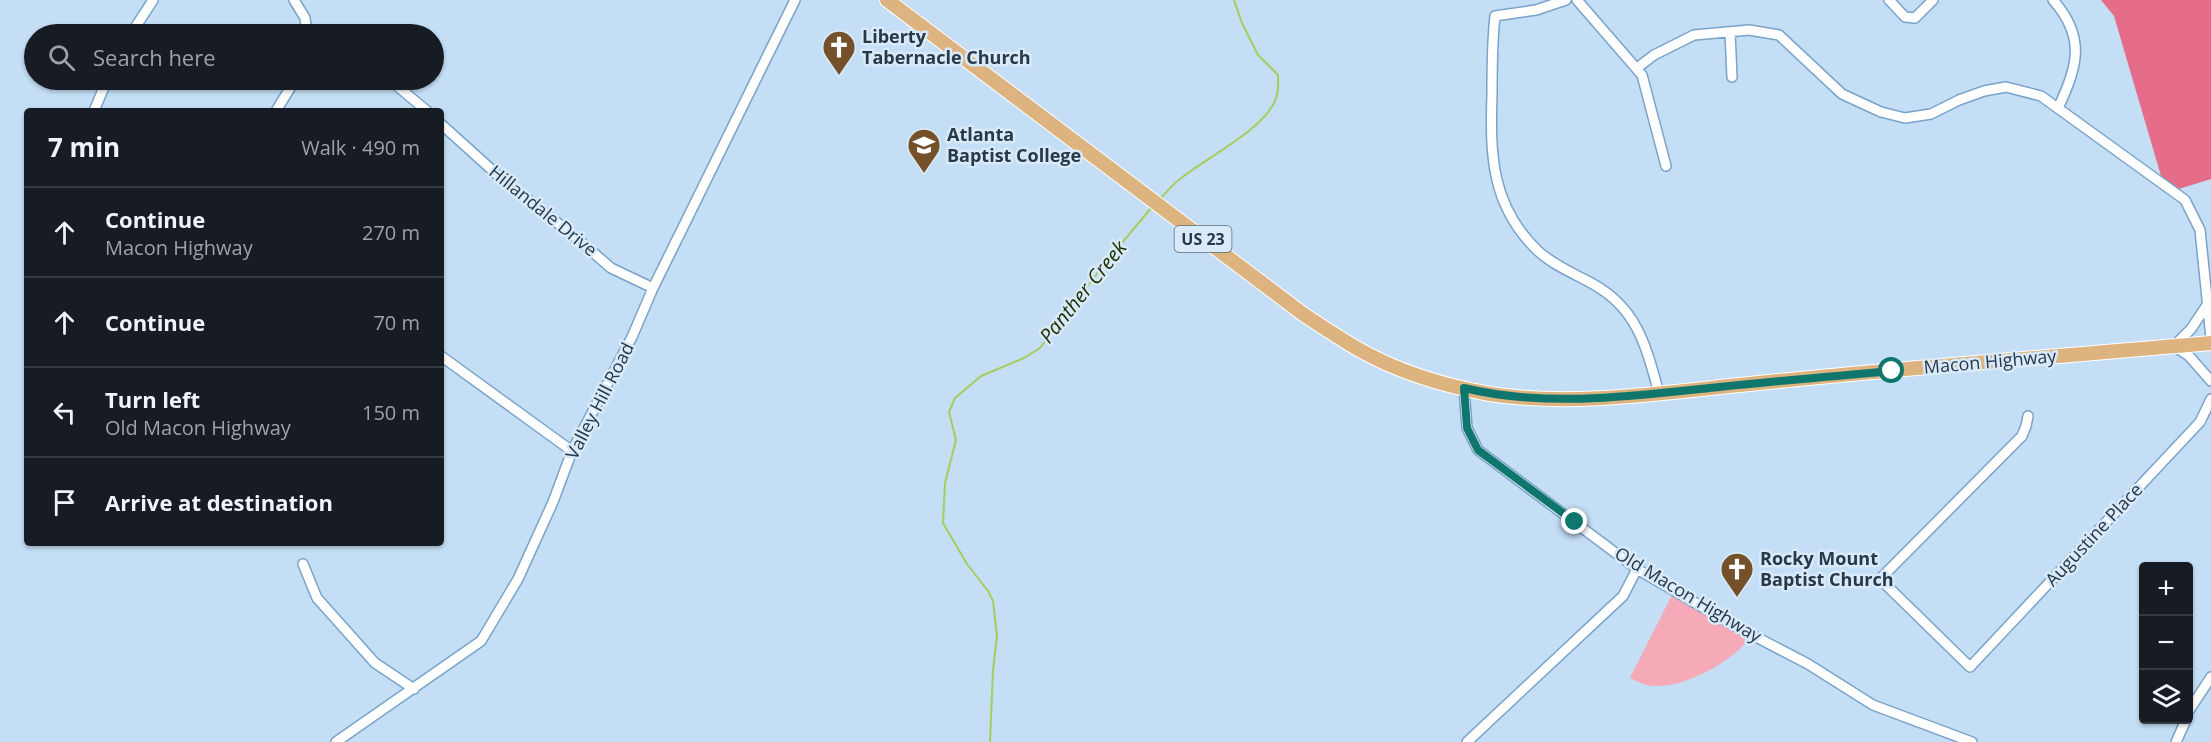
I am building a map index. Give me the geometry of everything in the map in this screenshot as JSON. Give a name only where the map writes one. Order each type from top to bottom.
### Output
[{"type":"main road","name":"US 23","points":[[887,0],[1303,314],[1359,349],[1388,363],[1420,376],[1464,388]]},
{"type":"main road","name":"Macon Highway","points":[[1464,388],[1511,396],[1555,399],[1659,393],[2174,346],[2211,340]]},
{"type":"street","points":[[137,24],[153,0]]},
{"type":"street","points":[[294,0],[305,18],[306,24]]},
{"type":"street","name":"Valley Hill Road","points":[[336,742],[481,641],[518,579],[553,502],[572,451],[632,337],[653,288],[795,0]]},
{"type":"street","points":[[1566,0],[1536,10],[1495,16],[1491,143],[1494,170],[1500,192],[1523,235],[1540,253],[1614,298],[1630,316],[1646,346],[1659,393]]},
{"type":"street","points":[[1577,0],[1642,75],[1666,166]]},
{"type":"street","points":[[1889,0],[1905,17],[1915,18],[1933,0]]},
{"type":"street","points":[[2053,0],[2066,14],[2076,46],[2072,79],[2058,108]]},
{"type":"street","points":[[1637,68],[1694,34],[1749,30],[1779,35],[1842,93],[1881,112],[1905,118],[1931,114],[1959,100],[1984,91],[2006,87],[2041,96],[2185,200],[2200,230],[2211,340]]},
{"type":"street","points":[[1730,32],[1732,77]]},
{"type":"street","points":[[95,108],[103,90]]},
{"type":"street","points":[[278,108],[289,90]]},
{"type":"street","points":[[402,90],[423,108]]},
{"type":"street","name":"Hillandale Drive","points":[[444,126],[502,179],[611,268],[653,288]]},
{"type":"street","points":[[2209,307],[2174,346],[2189,356],[2211,381]]},
{"type":"street","points":[[444,358],[572,451]]},
{"type":"street","name":"Old Macon Highway","points":[[1464,388],[1467,428],[1478,450],[1637,569],[1735,626],[1808,664],[1873,705],[1972,742]]},
{"type":"street","name":"Augustine Place","points":[[2028,416],[2022,436],[1880,579],[1970,666],[2200,422],[2211,399]]},
{"type":"street","points":[[303,564],[317,598],[375,663],[414,689]]},
{"type":"street","points":[[1467,742],[1623,596],[1637,569]]},
{"type":"street","points":[[2193,704],[2211,677]]},
{"type":"street","points":[[2176,742],[2184,724]]},
{"type":"shaded area","points":[[2101,0],[2211,0],[2211,179],[2166,193],[2114,16]]},
{"type":"shaded area","points":[[1672,595],[1749,639],[1720,664],[1695,677],[1669,685],[1643,684],[1630,678]]},
{"type":"waterway","name":"Panther Creek","points":[[1160,199],[1180,179],[1248,132],[1261,120],[1276,98],[1278,75],[1258,55],[1242,23],[1234,0]]},
{"type":"waterway","name":"Panther Creek","points":[[990,742],[997,636],[993,601],[967,564],[943,523],[945,483],[956,440],[949,412],[955,398],[981,376],[1024,358],[1040,348],[1106,262],[1152,207]]},
{"type":"place","name":"Liberty Tabernacle Church","points":[[839,76]]},
{"type":"place","name":"Atlanta Baptist College","points":[[924,174]]},
{"type":"place","name":"Rocky Mount Baptist Church","points":[[1737,598]]},
{"type":"route","points":[[1575,522],[1478,450],[1467,428],[1464,388],[1532,399],[1555,399],[1654,394],[1892,371]]}]
